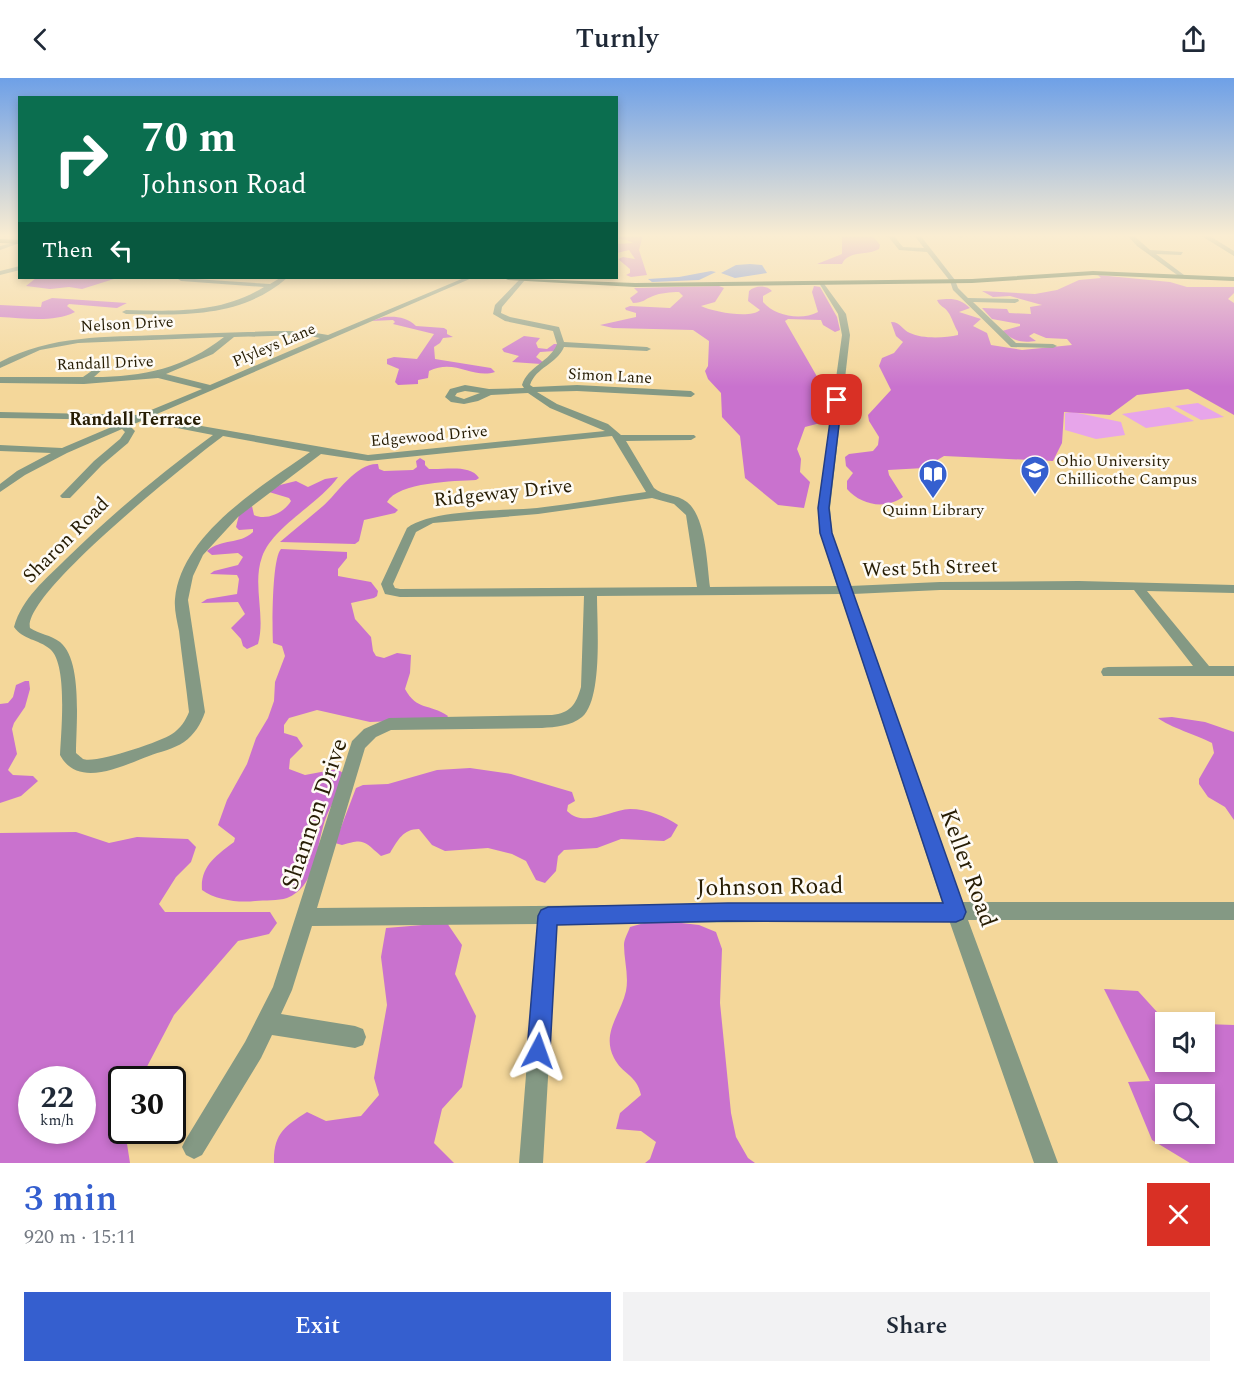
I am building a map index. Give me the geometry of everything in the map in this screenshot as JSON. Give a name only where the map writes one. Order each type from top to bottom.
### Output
[{"type":"street","points":[[266,286],[271,286]]},
{"type":"street","points":[[126,312],[170,314],[212,311],[244,301],[271,286]]},
{"type":"street","name":"Plyleys Lane","points":[[0,489],[21,473],[63,451],[451,286]]},
{"type":"street","points":[[517,286],[498,308],[497,314],[508,319],[556,329],[561,344],[556,357],[528,376],[526,385],[529,390],[546,401],[582,415],[616,435],[654,494],[683,503],[690,510],[694,520],[704,589]]},
{"type":"street","name":"Keller Road","points":[[824,286],[842,314],[846,335],[824,508],[826,533],[956,912],[1046,1163]]},
{"type":"street","points":[[954,286],[955,289],[1016,346],[1053,345]]},
{"type":"street","points":[[968,300],[1015,301]]},
{"type":"street","name":"Nelson Drive","points":[[0,365],[14,357],[47,347],[80,341],[293,333],[330,338]]},
{"type":"street","points":[[158,375],[210,352],[232,334]]},
{"type":"street","points":[[561,344],[647,349]]},
{"type":"street","points":[[0,355],[14,357]]},
{"type":"street","points":[[84,381],[100,368]]},
{"type":"street","name":"Randall Drive","points":[[0,380],[84,381],[158,375],[210,388]]},
{"type":"street","name":"Simon Lane","points":[[489,392],[577,388],[691,394]]},
{"type":"street","name":"Edgewood Drive","points":[[0,415],[101,415],[141,418],[319,451],[382,458],[616,435],[691,437]]},
{"type":"street","points":[[66,496],[98,463],[124,441],[130,431],[124,426]]},
{"type":"street","name":"Sharon Road","points":[[220,434],[117,515],[45,588],[22,618],[21,627],[25,633],[47,641],[57,647],[62,654],[68,688],[68,755],[78,765],[94,767],[112,763],[166,744],[188,730],[197,712],[181,600],[182,586],[195,557],[238,511],[319,451]]},
{"type":"street","points":[[0,448],[63,451]]},
{"type":"street","name":"Ridgeway Drive","points":[[591,593],[400,593],[390,591],[387,584],[411,530],[419,524],[432,520],[538,511],[654,494]]},
{"type":"street","points":[[1139,585],[1141,592],[1205,671]]},
{"type":"street","name":"West 5th Street","points":[[591,593],[704,589],[846,590],[950,586],[1139,585],[1234,589]]},
{"type":"street","name":"Shannon Drive","points":[[194,1147],[253,1050],[282,990],[307,916],[358,745],[370,733],[389,724],[542,722],[564,720],[579,712],[586,701],[588,687],[591,593]]},
{"type":"street","points":[[1108,672],[1234,671]]},
{"type":"street","name":"Johnson Road","points":[[307,916],[324,918],[728,912],[1234,911]]},
{"type":"street","points":[[531,1163],[548,916]]},
{"type":"street","points":[[267,1023],[355,1037]]},
{"type":"shaded area","points":[[26,286],[93,286],[82,289]]},
{"type":"shaded area","points":[[719,286],[724,288],[715,302],[701,306],[732,314],[755,313],[760,310],[748,301],[749,291],[764,287],[772,291],[763,296],[763,302],[774,311],[789,316],[811,315],[818,312],[812,292],[814,286],[820,287],[837,317],[840,330],[835,332],[823,325],[821,320],[788,319],[785,321],[819,380],[831,407],[828,421],[805,427],[797,449],[801,459],[800,472],[810,482],[804,508],[778,505],[745,478],[740,436],[722,417],[721,393],[708,379],[705,371],[708,366],[709,341],[693,330],[613,328],[600,325],[636,317],[636,313],[626,310],[625,308],[630,306],[670,308],[683,296],[679,292],[666,293],[633,303],[630,298],[638,292],[634,288]]},
{"type":"shaded area","points":[[1067,286],[1234,287],[1234,293],[1228,299],[1234,303],[1234,415],[1188,389],[1137,395],[1110,415],[1064,412],[1062,443],[1053,461],[944,456],[924,468],[888,470],[903,497],[896,501],[874,504],[859,499],[847,489],[847,481],[853,473],[846,466],[845,457],[849,454],[873,451],[878,445],[879,437],[868,415],[891,390],[879,366],[882,358],[894,353],[903,342],[896,336],[891,322],[897,323],[910,333],[921,336],[958,335],[947,310],[937,300],[955,300],[963,302],[970,308],[959,312],[981,319],[973,326],[987,333],[991,345],[1022,350],[1072,345],[1067,339],[1046,338],[1034,333],[1029,336],[1036,341],[1017,341],[1002,331],[1020,326],[1020,324],[992,319],[982,308],[1007,309],[1009,313],[1031,314],[1030,307],[1042,305],[1010,296],[993,297],[982,291],[1035,294]]},
{"type":"shaded area","points":[[52,298],[127,303],[117,308],[69,304],[67,306],[75,312],[48,319],[0,317],[0,305],[41,307],[42,302]]},
{"type":"shaded area","points":[[384,317],[401,318],[416,326],[444,328],[447,334],[453,337],[443,338],[434,347],[435,359],[491,368],[495,372],[479,373],[455,367],[438,368],[429,371],[428,378],[418,380],[418,384],[398,385],[395,382],[399,369],[387,364],[387,359],[394,357],[417,359],[434,334],[393,324],[395,322],[393,320],[371,321]]},
{"type":"shaded area","points":[[524,336],[540,338],[536,343],[538,348],[547,349],[558,344],[555,351],[540,352],[536,357],[543,362],[541,364],[512,362],[519,356],[504,352],[502,349]]},
{"type":"shaded area","points":[[1198,403],[1224,417],[1201,420],[1175,406]]},
{"type":"shaded area","points":[[1169,407],[1194,421],[1146,428],[1122,414]]},
{"type":"shaded area","points":[[1073,412],[1121,422],[1125,435],[1096,439],[1065,430],[1065,413]]},
{"type":"shaded area","points":[[420,458],[425,461],[429,469],[463,469],[479,478],[428,484],[393,495],[387,502],[398,510],[395,513],[364,520],[359,541],[355,544],[280,542],[323,506],[362,468],[378,464],[379,469],[384,471],[413,470],[417,467],[416,461]]},
{"type":"shaded area","points":[[338,477],[276,535],[262,557],[258,578],[260,633],[258,644],[247,649],[231,628],[245,614],[238,602],[201,603],[207,599],[237,594],[239,579],[237,575],[210,574],[238,565],[243,557],[238,553],[212,555],[207,551],[219,544],[242,539],[253,532],[253,529],[239,530],[236,527],[239,515],[252,506],[254,515],[259,517],[274,515],[284,509],[291,501],[289,498],[269,492],[280,485],[296,481],[308,487],[325,479]]},
{"type":"shaded area","points":[[281,549],[347,552],[347,558],[338,569],[338,576],[371,582],[378,591],[374,598],[351,603],[355,619],[371,637],[376,656],[384,658],[397,653],[411,655],[410,673],[405,689],[414,701],[448,716],[446,719],[370,722],[317,710],[289,718],[284,725],[284,733],[297,737],[303,746],[290,759],[289,769],[305,775],[337,769],[343,773],[344,781],[327,815],[313,867],[303,886],[296,893],[283,899],[235,901],[207,893],[202,890],[202,882],[211,862],[234,842],[235,838],[218,825],[227,800],[268,718],[274,701],[275,682],[285,656],[282,646],[273,643],[274,578]]},
{"type":"shaded area","points":[[29,681],[30,689],[25,707],[12,729],[17,754],[8,770],[13,775],[33,776],[38,781],[21,796],[0,803],[0,704],[8,703],[13,697],[16,685]]},
{"type":"shaded area","points":[[1172,717],[1205,722],[1234,732],[1234,820],[1225,807],[1208,797],[1199,784],[1199,779],[1214,753],[1212,743],[1158,718]]},
{"type":"shaded area","points":[[470,768],[511,774],[572,792],[575,801],[568,805],[567,811],[581,818],[636,809],[656,814],[678,825],[671,837],[664,841],[621,839],[597,848],[564,850],[558,856],[556,871],[545,883],[536,880],[526,861],[512,854],[488,848],[445,851],[432,845],[419,829],[405,833],[390,853],[381,856],[360,841],[342,845],[335,843],[356,788],[363,785],[388,784],[437,770]]},
{"type":"shaded area","points":[[76,832],[109,843],[137,837],[188,839],[196,847],[191,862],[176,877],[159,904],[165,912],[270,912],[277,923],[269,934],[238,941],[174,1015],[147,1066],[108,1066],[108,1144],[127,1144],[130,1163],[0,1163],[0,833]]},
{"type":"shaded area","points":[[655,920],[699,925],[716,932],[722,949],[720,1003],[731,1113],[736,1137],[748,1158],[755,1163],[645,1163],[650,1159],[656,1142],[641,1131],[616,1129],[620,1113],[641,1095],[633,1079],[617,1063],[611,1049],[613,1024],[624,999],[627,985],[624,943],[630,927]]},
{"type":"shaded area","points":[[447,923],[462,945],[455,974],[476,1016],[462,1087],[442,1109],[434,1143],[454,1163],[274,1163],[278,1138],[299,1117],[307,1112],[326,1121],[361,1116],[379,1095],[374,1078],[387,1005],[381,957],[386,928]]},
{"type":"shaded area","points":[[1104,989],[1138,991],[1157,1012],[1155,1012],[1155,1072],[1215,1072],[1215,1024],[1234,1025],[1234,1163],[1190,1163],[1159,1144],[1215,1144],[1215,1084],[1155,1084],[1155,1142],[1152,1140],[1128,1082],[1150,1081]]},
{"type":"place","name":"Ohio University Chillicothe Campus","points":[[1035,496]]},
{"type":"place","name":"Quinn Library","points":[[933,500]]},
{"type":"district","name":"Randall Terrace","points":[[135,419]]},
{"type":"route","points":[[538,1051],[548,916],[824,911],[956,912],[929,839],[826,533],[824,508],[837,400]]}]
